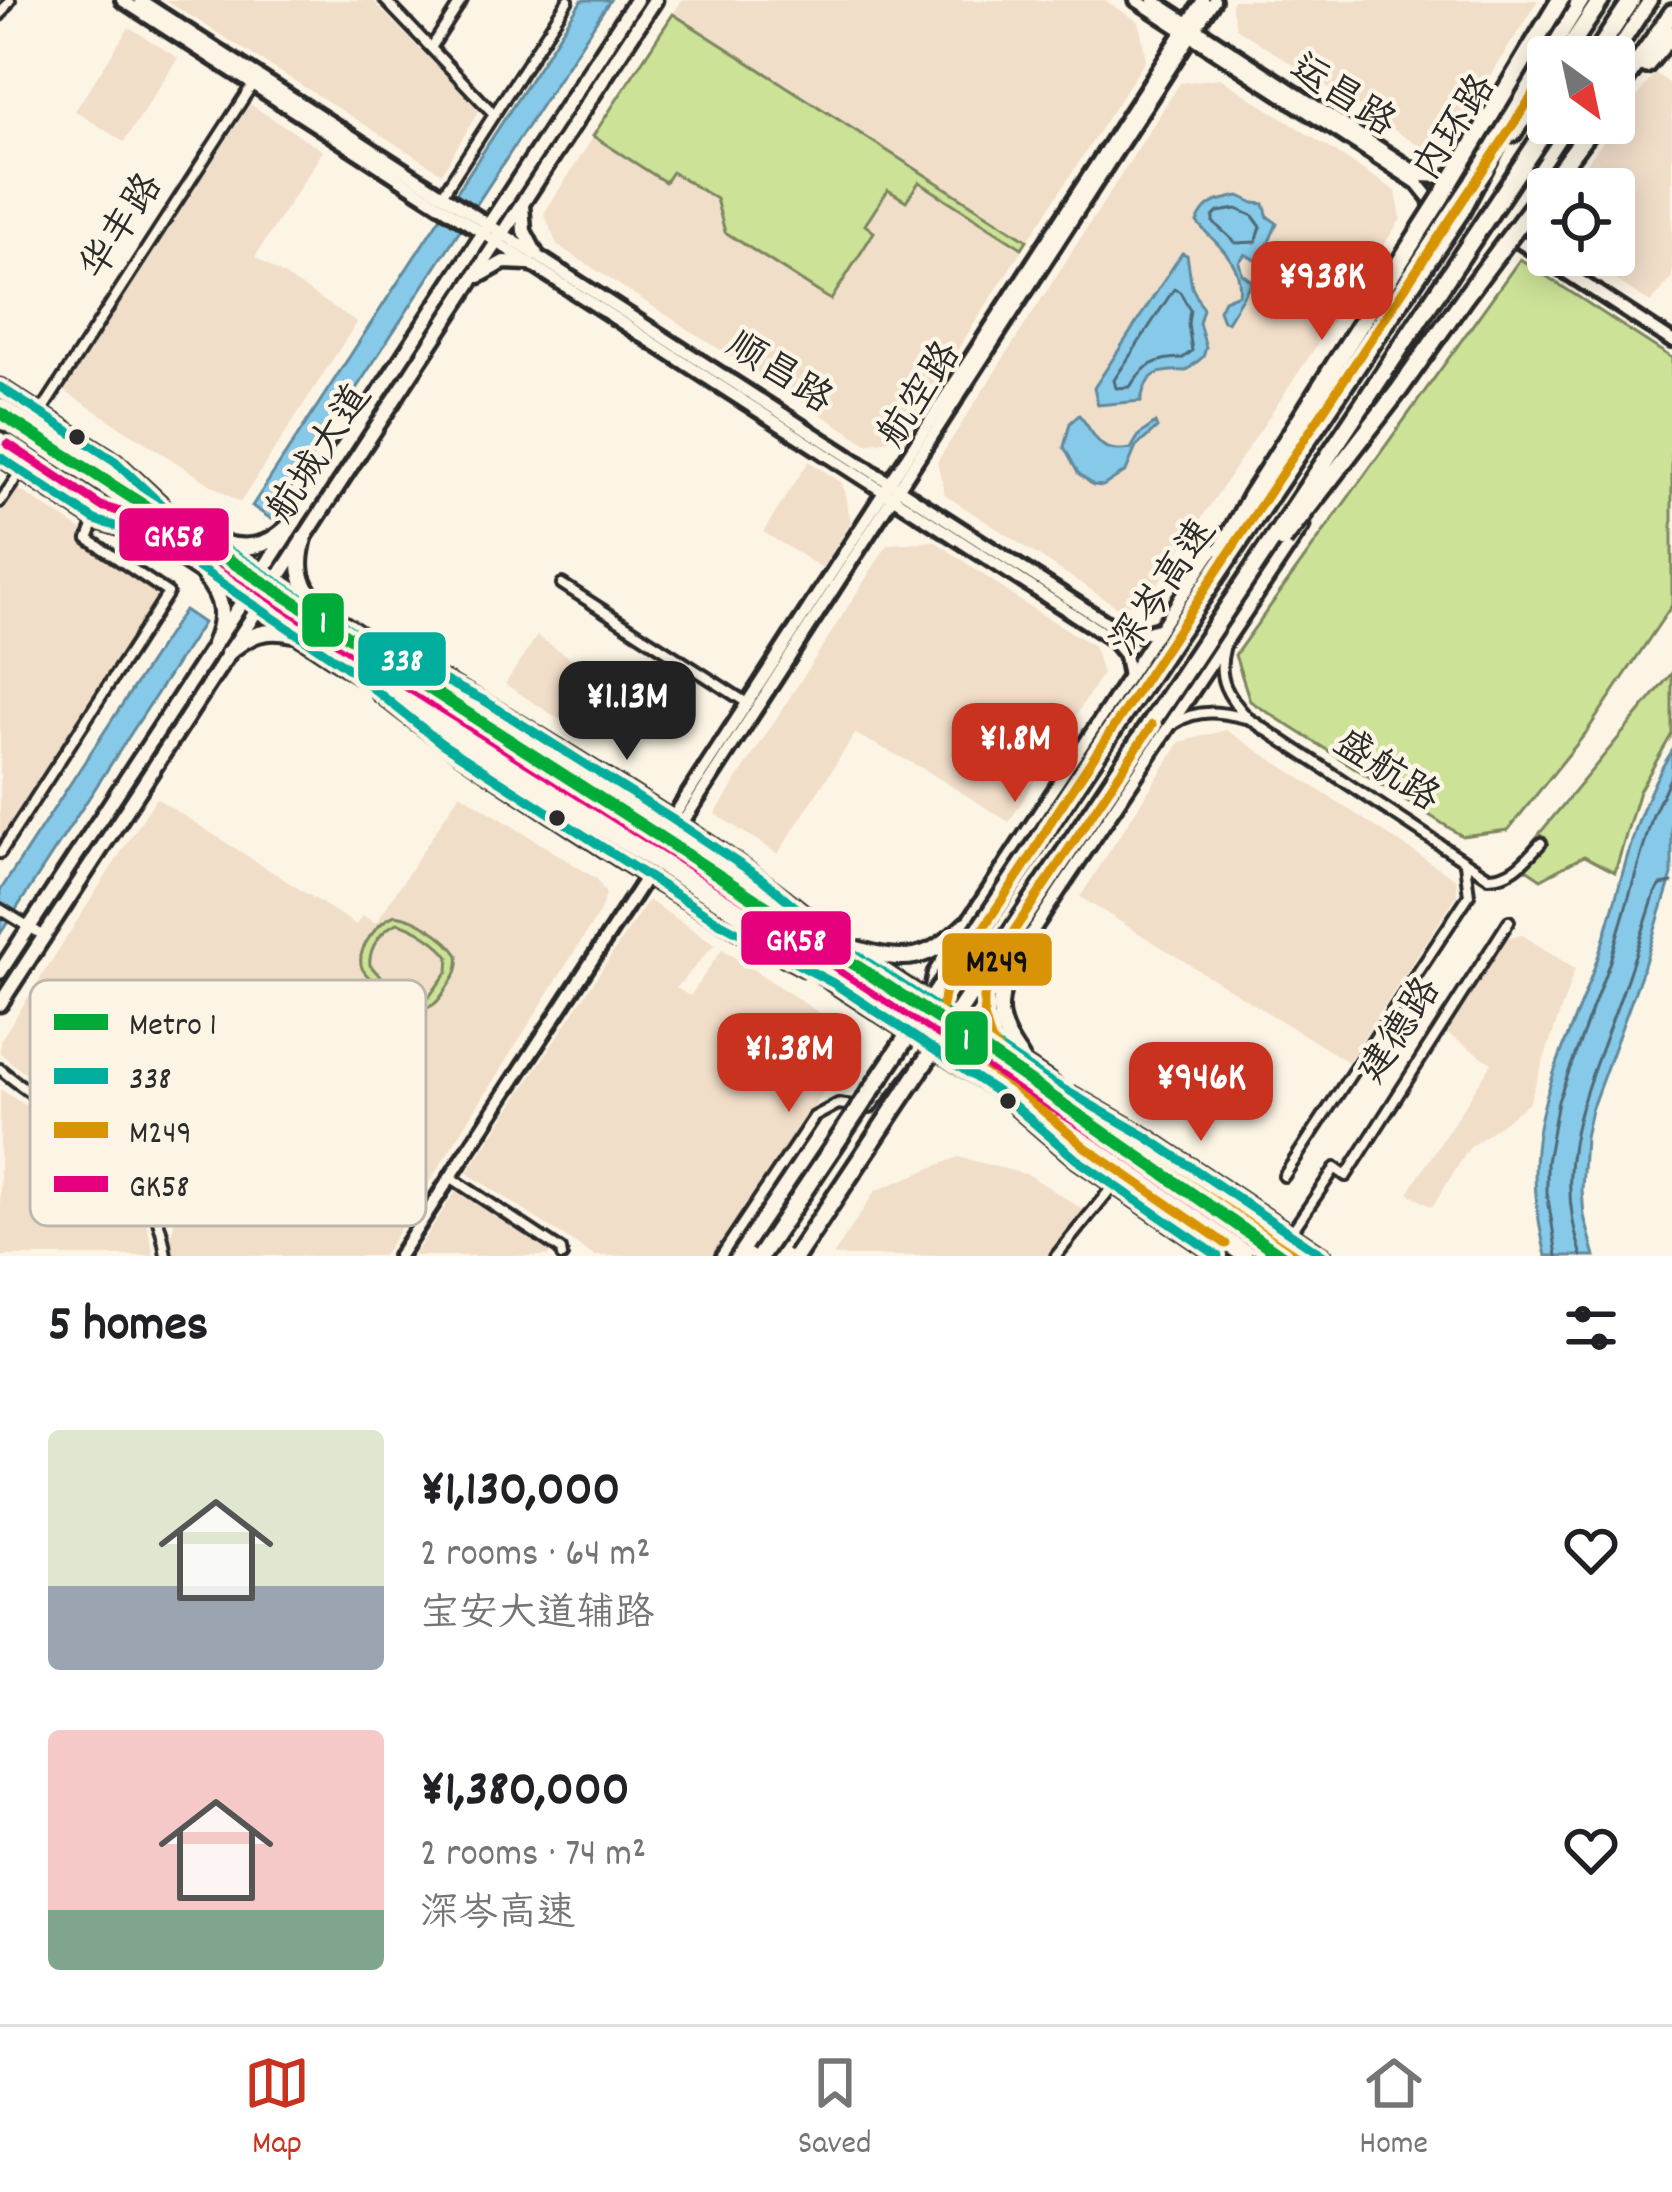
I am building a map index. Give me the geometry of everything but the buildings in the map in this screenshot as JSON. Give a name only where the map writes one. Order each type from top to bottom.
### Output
[{"type":"highway","points":[[1167,647],[1251,496],[1560,0]]},
{"type":"highway","points":[[1461,211],[1580,0]]},
{"type":"highway","points":[[1577,36],[1601,0]]},
{"type":"highway","points":[[1608,36],[1632,0]]},
{"type":"highway","points":[[1635,65],[1672,13]]},
{"type":"highway","points":[[1635,79],[1672,34]]},
{"type":"highway","name":"深岑高速","points":[[760,1256],[1527,112]]},
{"type":"highway","name":"深岑高速","points":[[796,1256],[1536,144]]},
{"type":"highway","points":[[1200,647],[1581,144]]},
{"type":"main road","name":"航城大道","points":[[0,972],[23,923],[221,649],[258,607],[294,520],[480,225],[636,0]]},
{"type":"main road","name":"航城大道","points":[[0,1004],[221,649],[244,598],[304,538],[655,0]]},
{"type":"main road","name":"内环路","points":[[921,1040],[932,978],[966,924],[1580,0]]},
{"type":"main road","points":[[1627,36],[1650,0]]},
{"type":"main road","points":[[921,1040],[982,1005],[1555,144]]},
{"type":"main road","points":[[473,280],[504,262],[532,258],[522,206]]},
{"type":"main road","points":[[0,387],[115,461],[169,512]]},
{"type":"main road","points":[[0,406],[957,1019],[1292,1256]]},
{"type":"main road","points":[[0,440],[345,666],[738,914],[1246,1256]]},
{"type":"main road","points":[[0,458],[95,520],[148,536]]},
{"type":"main road","points":[[210,538],[257,547],[275,539],[294,520]]},
{"type":"main road","points":[[304,538],[300,577],[329,615]]},
{"type":"main road","points":[[194,564],[221,605],[221,649],[263,631],[292,633],[307,640]]},
{"type":"main road","points":[[373,644],[485,701],[676,822],[762,879],[840,944],[910,958],[932,952],[966,924]]},
{"type":"main road","points":[[345,666],[441,743],[646,877],[730,929],[833,982]]},
{"type":"main road","points":[[1012,960],[998,1012],[1004,1033],[1028,1067]]},
{"type":"main road","points":[[1047,1080],[1145,1136],[1324,1256]]},
{"type":"main road","points":[[1003,1096],[1076,1159],[1218,1256]]},
{"type":"street","points":[[0,15],[10,0]]},
{"type":"street","points":[[122,0],[256,80]]},
{"type":"street","points":[[140,0],[442,200],[568,0]]},
{"type":"street","points":[[385,0],[494,115]]},
{"type":"street","points":[[431,48],[462,0]]},
{"type":"street","name":"运昌路","points":[[1136,0],[1190,29],[1422,176],[1444,177],[1469,165]]},
{"type":"street","name":"运昌路","points":[[1153,0],[1417,183],[1430,200],[1431,222]]},
{"type":"street","name":"航空路","points":[[1190,29],[1203,0]]},
{"type":"street","name":"航空路","points":[[676,822],[1190,29],[1214,0]]},
{"type":"street","name":"华丰路","points":[[41,413],[256,80]]},
{"type":"street","name":"顺昌路","points":[[442,200],[1118,630],[1138,635],[1161,628]]},
{"type":"street","points":[[1500,229],[1672,341]]},
{"type":"street","points":[[0,502],[21,471]]},
{"type":"street","name":"顺昌路","points":[[892,490],[1112,639],[1125,656],[1129,677]]},
{"type":"street","name":"航空路","points":[[676,822],[747,703],[892,490]]},
{"type":"street","points":[[0,853],[167,593],[88,538],[95,520]]},
{"type":"street","points":[[562,584],[747,703]]},
{"type":"street","points":[[1229,636],[1221,677],[1232,701],[1248,718]]},
{"type":"street","points":[[1164,733],[1178,721],[1203,712],[1248,718]]},
{"type":"street","name":"盛航路","points":[[1248,718],[1489,877],[1512,872],[1540,843]]},
{"type":"street","points":[[1284,1176],[1469,895],[1465,862]]},
{"type":"street","points":[[426,1214],[646,877]]},
{"type":"street","points":[[0,909],[44,936]]},
{"type":"street","name":"建德路","points":[[1291,1233],[1335,1168],[1346,1176],[1510,921]]},
{"type":"street","points":[[721,1256],[814,1117],[838,1104],[870,1108],[921,1040]]},
{"type":"street","points":[[0,1069],[30,1093]]},
{"type":"street","points":[[450,1177],[561,1250],[562,1256]]},
{"type":"street","points":[[1056,1256],[1114,1185]]},
{"type":"street","points":[[160,1226],[166,1256]]},
{"type":"street","points":[[399,1256],[418,1226]]},
{"type":"shaded area","points":[[165,0],[372,0],[479,110],[442,173]]},
{"type":"shaded area","points":[[682,0],[1104,0],[1139,22],[1146,59],[900,438],[867,444],[557,245],[544,213]]},
{"type":"shaded area","points":[[1233,0],[1538,0],[1452,136],[1422,148],[1236,28]]},
{"type":"shaded area","points":[[129,27],[178,58],[124,142],[75,111]]},
{"type":"shaded area","points":[[1655,73],[1672,85],[1672,277],[1651,303],[1609,276],[1635,276],[1635,168],[1583,168],[1601,144],[1635,144],[1635,99]]},
{"type":"shaded area","points":[[1220,78],[1396,191],[1401,219],[1147,600],[1117,607],[945,495],[937,462],[1180,83]]},
{"type":"shaded area","points":[[250,104],[323,151],[255,257],[357,322],[240,503],[64,391]]},
{"type":"shaded area","points":[[809,461],[842,483],[851,522],[822,568],[763,532]]},
{"type":"shaded area","points":[[17,488],[178,593],[0,865],[0,513]]},
{"type":"shaded area","points":[[935,541],[1094,646],[1102,674],[1009,822],[922,768],[855,734],[778,854],[715,814],[888,544]]},
{"type":"shaded area","points":[[537,636],[614,686],[582,734],[505,684]]},
{"type":"shaded area","points":[[1226,730],[1456,879],[1457,895],[1348,1062],[1080,897],[1180,742]]},
{"type":"shaded area","points":[[460,793],[597,879],[606,894],[599,913],[426,1188],[426,980],[39,980],[156,798],[356,925],[362,915],[376,923]]},
{"type":"shaded area","points":[[648,900],[715,944],[676,988],[690,996],[722,949],[859,1039],[715,1256],[594,1256],[467,1173]]},
{"type":"shaded area","points":[[1521,934],[1575,969],[1529,1103],[1470,1147],[1432,1207],[1408,1193],[1492,1063],[1444,1032],[1504,939]]},
{"type":"shaded area","points":[[30,994],[30,1078],[0,1053],[0,1041]]},
{"type":"shaded area","points":[[0,1089],[30,1108],[30,1226],[147,1226],[154,1256],[0,1256]]},
{"type":"shaded area","points":[[958,1157],[1029,1175],[1084,1210],[1046,1256],[833,1256],[875,1191]]},
{"type":"shaded area","points":[[456,1191],[550,1253],[548,1256],[413,1256]]},
{"type":"shaded area","points":[[173,1226],[402,1226],[383,1256],[171,1256]]},
{"type":"green space","points":[[673,14],[1027,240],[1022,248],[919,182],[906,201],[888,190],[865,225],[874,232],[831,300],[725,232],[716,199],[672,172],[665,182],[593,136]]},
{"type":"green space","points":[[1520,259],[1527,264],[1527,276],[1546,276],[1672,358],[1672,605],[1585,734],[1508,830],[1462,836],[1250,701],[1235,655]]},
{"type":"green space","points":[[1672,673],[1672,734],[1639,791],[1615,872],[1584,856],[1541,879],[1516,862]]},
{"type":"green space","points":[[395,915],[403,917],[446,941],[458,955],[454,977],[435,1003],[426,1008],[426,997],[448,971],[449,957],[433,941],[398,923],[382,934],[371,952],[370,965],[386,980],[372,980],[361,961],[376,929]]},
{"type":"water","points":[[582,0],[610,0],[271,519],[252,506]]},
{"type":"water","points":[[1239,196],[1264,204],[1268,217],[1277,223],[1260,263],[1245,254],[1239,262],[1242,274],[1252,281],[1227,322],[1219,310],[1224,300],[1239,294],[1237,272],[1197,222],[1209,205]]},
{"type":"water","points":[[1182,253],[1187,255],[1192,287],[1203,309],[1199,323],[1206,347],[1203,357],[1186,371],[1150,378],[1141,401],[1098,405],[1094,388]]},
{"type":"water","points":[[1079,415],[1099,442],[1111,449],[1131,449],[1139,435],[1155,423],[1157,428],[1136,447],[1126,471],[1103,486],[1093,485],[1078,473],[1064,447],[1070,423]]},
{"type":"water","points":[[184,610],[203,623],[0,934],[0,891]]},
{"type":"water","points":[[1672,751],[1672,875],[1585,1137],[1584,1216],[1595,1256],[1546,1256],[1535,1176],[1544,1106],[1597,960],[1637,826]]},
{"type":"metro line","name":"1","points":[[0,413],[985,1050],[1282,1256]]},
{"type":"transit line","name":"M249","points":[[1226,1244],[1085,1147],[1013,1085],[937,1033],[946,984],[1527,104]]},
{"type":"transit line","name":"338","points":[[0,387],[115,461],[169,512],[373,644],[485,701],[672,819],[762,879],[840,944],[1047,1080],[1145,1136],[1324,1256]]},
{"type":"transit line","name":"GK58","points":[[8,444],[101,506],[154,522],[201,551],[353,653],[746,901],[841,971],[1105,1141],[1254,1244]]},
{"type":"transit line","name":"338","points":[[0,457],[95,520],[148,536],[193,564],[345,666],[441,743],[717,921],[833,983],[891,1021],[1003,1096],[1076,1159],[1218,1256]]},
{"type":"transit line","name":"M249","points":[[1152,725],[999,953],[984,997],[984,1016],[991,1040],[1019,1079],[1137,1149],[1297,1256]]}]
